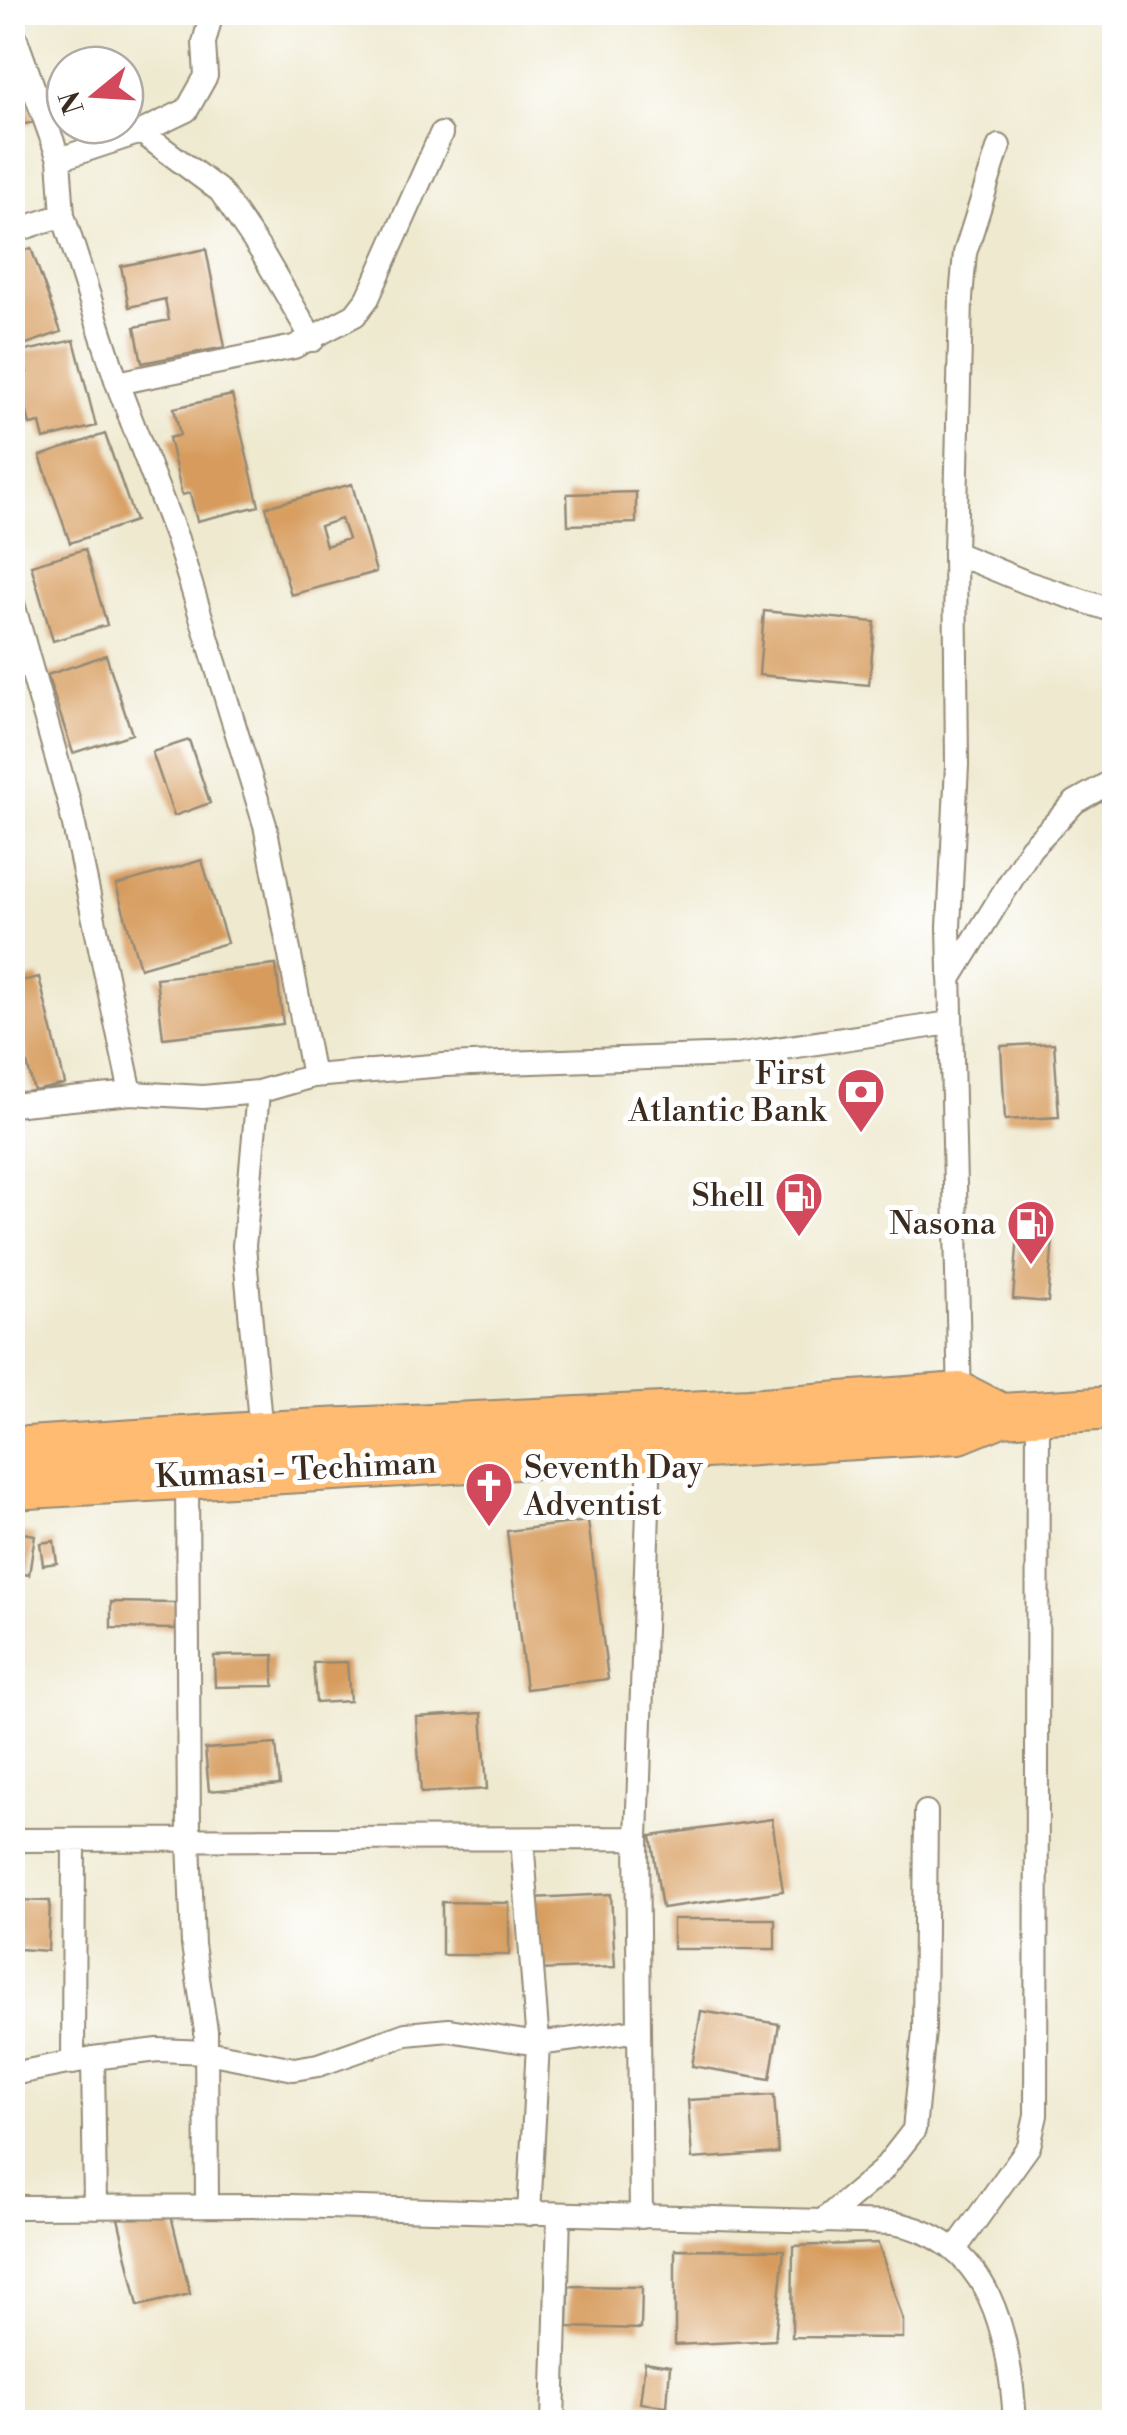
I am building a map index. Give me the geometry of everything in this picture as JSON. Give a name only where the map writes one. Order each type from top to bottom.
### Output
[{"type":"highway","points":[[959,1413],[1114,1408]]},
{"type":"highway","name":"Kumasi - Techiman","points":[[12,1449],[749,1410],[959,1413]]},
{"type":"highway","name":"Kumasi - Techiman","points":[[12,1488],[650,1450],[959,1413]]},
{"type":"street","points":[[145,130],[186,110],[206,76],[204,43],[212,12]]},
{"type":"street","points":[[12,28],[59,158],[64,215],[117,383],[177,540],[265,825],[313,1076]]},
{"type":"street","points":[[117,383],[294,347],[354,316],[368,298],[442,134]]},
{"type":"street","points":[[145,136],[220,190],[313,340]]},
{"type":"street","points":[[59,158],[100,145]]},
{"type":"street","points":[[959,1413],[950,979],[961,298],[966,253],[999,146]]},
{"type":"street","points":[[12,232],[64,215]]},
{"type":"street","points":[[955,553],[1114,611]]},
{"type":"street","points":[[12,600],[69,802],[131,1092]]},
{"type":"street","points":[[950,979],[1032,848],[1075,802],[1114,780]]},
{"type":"street","points":[[12,1106],[131,1092],[203,1097],[258,1092],[313,1076],[444,1065],[736,1055],[950,1023]]},
{"type":"street","points":[[258,1092],[244,1246],[261,1433]]},
{"type":"street","points":[[956,2248],[1029,2146],[1036,2116],[1019,1414]]},
{"type":"street","points":[[641,2217],[637,1838],[650,1450]]},
{"type":"street","points":[[186,1476],[189,1840],[193,1945],[206,2031],[207,2206]]},
{"type":"street","points":[[822,2222],[882,2170],[914,2130],[924,2031],[926,1812]]},
{"type":"street","points":[[12,1840],[637,1838]]},
{"type":"street","points":[[522,1839],[538,2044],[528,2214]]},
{"type":"street","points":[[74,1840],[94,2207]]},
{"type":"street","points":[[12,2074],[158,2050],[206,2052],[294,2068],[318,2065],[406,2034],[448,2030],[538,2044],[639,2030]]},
{"type":"street","points":[[12,2207],[207,2206],[560,2214],[893,2224],[918,2228],[956,2248],[983,2283],[1006,2342],[1016,2422]]},
{"type":"street","points":[[553,2422],[560,2214]]},
{"type":"building","points":[[25,87],[34,122],[12,127],[12,90]]},
{"type":"building","points":[[31,248],[61,332],[12,349],[12,255]]},
{"type":"building","points":[[206,249],[225,347],[142,363],[135,327],[169,320],[165,299],[129,307],[121,266]]},
{"type":"building","points":[[74,340],[96,426],[44,439],[40,423],[30,425],[18,374],[27,372],[22,352]]},
{"type":"building","points":[[232,395],[259,506],[197,521],[190,493],[182,495],[169,438],[180,435],[174,408]]},
{"type":"building","points":[[105,434],[135,521],[70,543],[40,456]]},
{"type":"building","points":[[352,484],[376,572],[291,595],[266,507]],"holes":[[[341,519],[348,539],[326,546],[320,526]]]},
{"type":"building","points":[[636,492],[636,523],[568,525],[567,494]]},
{"type":"building","points":[[85,549],[107,625],[53,641],[31,565]]},
{"type":"building","points":[[764,611],[875,622],[869,685],[759,675]]},
{"type":"building","points":[[106,655],[132,734],[73,753],[47,675]]},
{"type":"building","points":[[189,740],[210,803],[174,816],[152,752]]},
{"type":"building","points":[[202,860],[227,943],[140,968],[116,885]]},
{"type":"building","points":[[276,965],[283,1024],[163,1038],[156,978]]},
{"type":"building","points":[[39,977],[65,1084],[34,1091],[12,1003],[12,983]]},
{"type":"building","points":[[1054,1043],[1059,1117],[1005,1120],[1001,1046]]},
{"type":"building","points":[[1018,1234],[1053,1237],[1048,1302],[1013,1299]]},
{"type":"building","points":[[588,1521],[608,1679],[526,1689],[507,1531]]},
{"type":"building","points":[[17,1532],[35,1535],[29,1575],[12,1572]]},
{"type":"building","points":[[54,1541],[57,1563],[43,1565],[40,1543]]},
{"type":"building","points":[[111,1602],[176,1603],[176,1629],[111,1628]]},
{"type":"building","points":[[274,1655],[274,1686],[215,1687],[214,1656]]},
{"type":"building","points":[[347,1662],[350,1701],[316,1703],[313,1663]]},
{"type":"building","points":[[482,1713],[487,1789],[421,1793],[416,1717]]},
{"type":"building","points":[[276,1744],[280,1785],[209,1791],[205,1749]]},
{"type":"building","points":[[772,1819],[783,1891],[662,1908],[651,1836]]},
{"type":"building","points":[[611,1894],[615,1967],[537,1970],[533,1898]]},
{"type":"building","points":[[12,1900],[50,1901],[48,1951],[19,1949],[19,1934],[12,1933]]},
{"type":"building","points":[[442,1902],[509,1903],[509,1955],[442,1955]]},
{"type":"building","points":[[673,1919],[775,1919],[775,1949],[673,1949]]},
{"type":"building","points":[[701,2011],[779,2024],[770,2079],[692,2066]]},
{"type":"building","points":[[774,2095],[778,2153],[692,2159],[688,2100]]},
{"type":"building","points":[[169,2207],[190,2294],[138,2306],[118,2218]]},
{"type":"building","points":[[878,2243],[903,2320],[903,2338],[792,2337],[793,2246]]},
{"type":"building","points":[[675,2249],[784,2250],[775,2340],[675,2345]]},
{"type":"building","points":[[569,2286],[642,2287],[641,2329],[568,2327]]},
{"type":"building","points":[[645,2362],[670,2366],[667,2406],[640,2403]]},
{"type":"place","name":"First Atlantic Bank","points":[[861,1134]]},
{"type":"place","name":"Shell","points":[[799,1238]]},
{"type":"place","name":"Nasona","points":[[1031,1266]]},
{"type":"place","name":"Seventh Day Adventist","points":[[489,1528]]}]
